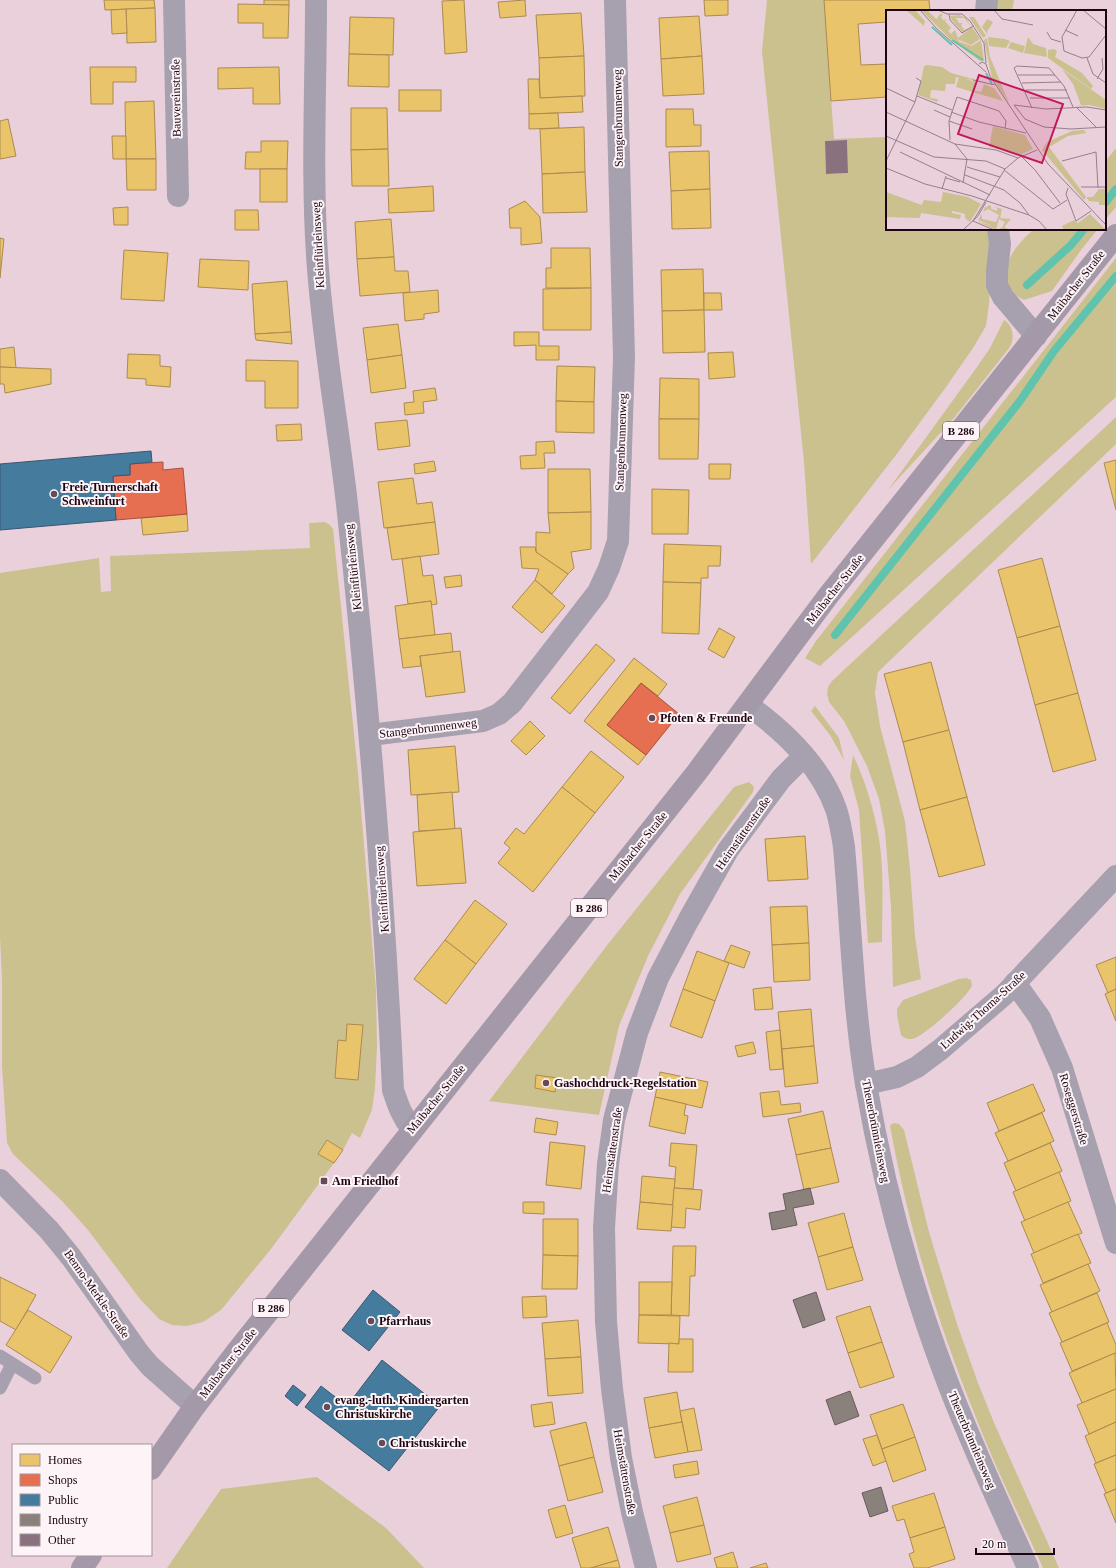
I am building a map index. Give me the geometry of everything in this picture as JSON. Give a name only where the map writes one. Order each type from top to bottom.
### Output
[{"type":"main road","name":"Maibacher Straße","points":[[152,1468],[195,1406],[412,1129],[697,772],[828,596],[1116,235]]},
{"type":"main road","points":[[82,1568],[90,1556]]},
{"type":"street","name":"Bauvereinstraße","points":[[174,0],[178,196]]},
{"type":"street","name":"Kleinflürleinsweg","points":[[316,0],[315,194],[318,268],[326,351],[346,502],[370,735],[386,939],[393,1090],[398,1107],[412,1129]]},
{"type":"street","name":"Stangenbrunnenweg","points":[[370,735],[461,725],[483,721],[499,714],[512,703],[585,611],[598,592],[609,568],[618,540],[624,357],[615,0]]},
{"type":"street","points":[[986,10],[987,0]]},
{"type":"street","points":[[998,230],[1000,244],[997,284],[1003,297],[1036,336]]},
{"type":"street","name":"Theuerbrünnleinsweg","points":[[748,704],[779,729],[804,756],[824,785],[835,807],[841,824],[859,1035],[866,1084],[891,1203],[926,1322],[958,1408],[1028,1568]]},
{"type":"street","name":"Heimstättenstraße","points":[[646,1568],[632,1512],[621,1458],[612,1389],[606,1322],[604,1228],[608,1164],[614,1120],[637,1033],[658,978],[728,850],[781,780],[804,756]]},
{"type":"street","name":"Ludwig-Thoma-Straße","points":[[866,1084],[897,1077],[917,1067],[994,1004],[1116,876]]},
{"type":"street","name":"Roseggerstraße","points":[[1015,983],[1040,1018],[1062,1068],[1116,1243]]},
{"type":"street","name":"Benno-Merkle-Straße","points":[[0,1180],[49,1230],[72,1257],[139,1354],[150,1366],[195,1406]]},
{"type":"lane","points":[[0,1356],[35,1378]]},
{"type":"lane","points":[[0,1388],[12,1364]]},
{"type":"shaded area","points":[[767,0],[824,0],[834,139],[886,137],[886,230],[991,230],[992,248],[989,304],[986,326],[946,387],[896,455],[811,564],[804,462],[762,51]],"holes":[[[847,140],[848,173],[826,174],[825,141]]]},
{"type":"shaded area","points":[[997,0],[1014,0],[1012,10],[996,10]]},
{"type":"shaded area","points":[[1116,148],[1116,207],[1106,219],[1106,161]]},
{"type":"shaded area","points":[[1033,230],[1097,230],[1052,291],[1024,300],[1018,297],[1010,288],[1007,274],[1007,266],[1013,252]]},
{"type":"shaded area","points":[[1116,258],[1116,397],[820,666],[805,658],[816,641]]},
{"type":"shaded area","points":[[1004,320],[1011,328],[1013,336],[1010,347],[954,418],[888,490],[990,348]]},
{"type":"shaded area","points":[[1116,417],[1116,444],[878,672],[875,693],[880,726],[905,821],[915,936],[921,979],[893,987],[891,907],[885,831],[879,799],[867,766],[844,721],[829,702],[827,694],[828,687],[832,681]]},
{"type":"shaded area","points":[[325,522],[333,529],[358,773],[376,989],[377,1047],[375,1088],[372,1110],[360,1138],[352,1133],[343,1150],[327,1140],[319,1154],[334,1163],[271,1249],[221,1310],[203,1322],[187,1326],[172,1325],[159,1319],[140,1299],[88,1230],[63,1202],[13,1154],[7,1143],[2,1065],[2,980],[0,936],[0,573],[99,558],[101,592],[111,591],[110,556],[310,548],[309,523]],"holes":[[[347,1024],[363,1025],[358,1080],[335,1078],[338,1040],[346,1041]]]},
{"type":"shaded area","points":[[815,706],[839,738],[844,760],[830,735],[811,711]]},
{"type":"shaded area","points":[[853,755],[870,800],[880,842],[882,942],[868,943],[859,810],[850,776]]},
{"type":"shaded area","points":[[749,782],[754,787],[753,792],[680,894],[648,956],[619,1026],[599,1115],[489,1101],[608,944],[734,787]]},
{"type":"shaded area","points":[[966,978],[971,980],[972,985],[964,997],[947,1014],[915,1038],[908,1039],[901,1035],[897,1009],[903,1000],[959,979]]},
{"type":"shaded area","points":[[894,1123],[899,1124],[904,1130],[929,1232],[957,1324],[978,1383],[995,1425],[1059,1568],[1043,1568],[989,1450],[947,1340],[924,1269],[905,1198],[890,1125]]},
{"type":"shaded area","points":[[317,1477],[386,1528],[424,1568],[167,1568],[221,1489]]},
{"type":"building: Homes","points":[[104,0],[154,0],[155,8],[105,10]]},
{"type":"building: Homes","points":[[264,0],[289,0],[289,5],[264,5]]},
{"type":"building: Homes","points":[[464,0],[467,52],[445,54],[442,1]]},
{"type":"building: Homes","points":[[525,0],[526,16],[500,18],[498,2]]},
{"type":"building: Homes","points":[[704,0],[728,0],[728,15],[705,16]]},
{"type":"building: Homes","points":[[824,0],[929,0],[930,10],[886,10],[886,22],[858,24],[861,65],[886,64],[886,97],[831,101]]},
{"type":"building: Homes","points":[[238,4],[289,5],[288,38],[263,38],[263,23],[238,23]]},
{"type":"building: Homes","points":[[155,8],[156,42],[127,43],[126,9]]},
{"type":"building: Homes","points":[[126,9],[127,33],[112,34],[111,10]]},
{"type":"building: Homes","points":[[581,13],[584,56],[539,58],[536,15]]},
{"type":"building: Homes","points":[[699,16],[702,56],[661,59],[659,18]]},
{"type":"building: Homes","points":[[350,17],[394,18],[393,55],[349,54]]},
{"type":"building: Homes","points":[[349,54],[389,55],[389,87],[348,86]]},
{"type":"building: Homes","points":[[584,56],[585,96],[540,98],[539,58]]},
{"type":"building: Homes","points":[[702,56],[704,94],[663,96],[661,59]]},
{"type":"building: Homes","points":[[90,67],[136,67],[136,82],[113,82],[113,104],[91,104]]},
{"type":"building: Homes","points":[[279,67],[280,104],[253,104],[253,88],[218,89],[218,68]]},
{"type":"building: Homes","points":[[528,79],[539,79],[540,98],[582,96],[583,112],[529,114]]},
{"type":"building: Homes","points":[[399,90],[441,90],[441,111],[399,111]]},
{"type":"building: Homes","points":[[154,101],[156,159],[126,159],[125,102]]},
{"type":"building: Homes","points":[[351,108],[387,108],[388,149],[351,150]]},
{"type":"building: Homes","points":[[666,109],[693,109],[694,125],[701,125],[701,146],[666,147]]},
{"type":"building: Homes","points":[[558,113],[559,128],[529,129],[529,114]]},
{"type":"building: Homes","points":[[8,119],[16,156],[0,159],[0,121]]},
{"type":"building: Homes","points":[[584,127],[585,172],[542,174],[540,129]]},
{"type":"building: Homes","points":[[112,136],[126,136],[126,159],[113,159]]},
{"type":"building: Homes","points":[[261,141],[288,141],[287,169],[245,169],[246,152],[261,152]]},
{"type":"building: Homes","points":[[388,149],[389,186],[352,186],[351,150]]},
{"type":"building: Homes","points":[[709,151],[710,189],[671,191],[669,152]]},
{"type":"building: Homes","points":[[126,159],[156,159],[156,190],[127,190]]},
{"type":"building: Homes","points":[[260,169],[287,169],[287,202],[260,202]]},
{"type":"building: Homes","points":[[585,172],[587,212],[543,213],[542,174]]},
{"type":"building: Homes","points":[[433,186],[434,211],[389,213],[388,189]]},
{"type":"building: Homes","points":[[710,189],[711,228],[672,229],[671,191]]},
{"type":"building: Homes","points":[[525,201],[540,217],[542,243],[521,245],[521,228],[510,228],[509,209]]},
{"type":"building: Homes","points":[[128,207],[128,225],[114,225],[113,208]]},
{"type":"building: Homes","points":[[235,210],[258,210],[259,230],[235,230]]},
{"type":"building: Homes","points":[[391,219],[394,257],[357,259],[355,222]]},
{"type":"building: Homes","points":[[0,238],[4,239],[0,278]]},
{"type":"building: Homes","points":[[551,248],[590,248],[591,288],[546,288],[546,268],[551,268]]},
{"type":"building: Homes","points":[[124,250],[168,253],[164,301],[121,299]]},
{"type":"building: Homes","points":[[394,257],[395,271],[408,271],[410,292],[360,296],[357,259]]},
{"type":"building: Homes","points":[[200,259],[249,261],[248,290],[198,287]]},
{"type":"building: Homes","points":[[703,269],[704,310],[662,311],[661,270]]},
{"type":"building: Homes","points":[[287,281],[291,332],[255,334],[252,284]]},
{"type":"building: Homes","points":[[591,288],[591,330],[543,330],[543,289]]},
{"type":"building: Homes","points":[[438,290],[439,312],[424,314],[424,319],[405,321],[403,293]]},
{"type":"building: Homes","points":[[704,293],[721,293],[722,310],[704,310]]},
{"type":"building: Homes","points":[[704,310],[705,352],[663,353],[662,311]]},
{"type":"building: Homes","points":[[398,324],[402,355],[367,360],[363,328]]},
{"type":"building: Homes","points":[[291,332],[292,344],[256,340],[255,334]]},
{"type":"building: Homes","points":[[514,332],[539,332],[539,346],[559,346],[559,360],[536,360],[536,345],[514,346]]},
{"type":"building: Homes","points":[[14,347],[16,368],[0,367],[0,349]]},
{"type":"building: Homes","points":[[733,352],[735,377],[709,379],[708,353]]},
{"type":"building: Homes","points":[[128,354],[160,355],[160,366],[171,367],[170,387],[146,385],[146,379],[127,378]]},
{"type":"building: Homes","points":[[402,355],[406,388],[371,393],[367,360]]},
{"type":"building: Homes","points":[[246,360],[298,361],[298,408],[265,408],[265,381],[246,381]]},
{"type":"building: Homes","points":[[557,366],[595,367],[594,402],[556,401]]},
{"type":"building: Homes","points":[[0,367],[51,369],[51,384],[5,393],[4,384],[0,384]]},
{"type":"building: Homes","points":[[660,378],[699,379],[699,419],[659,419]]},
{"type":"building: Homes","points":[[435,388],[437,400],[423,402],[424,413],[405,415],[404,403],[414,402],[413,391]]},
{"type":"building: Homes","points":[[556,401],[594,402],[594,433],[556,432]]},
{"type":"building: Homes","points":[[659,419],[699,419],[698,459],[659,459]]},
{"type":"building: Homes","points":[[407,420],[410,446],[378,450],[375,423]]},
{"type":"building: Homes","points":[[301,424],[302,440],[277,441],[276,425]]},
{"type":"building: Homes","points":[[554,441],[555,453],[544,453],[545,468],[521,469],[520,456],[536,455],[536,442]]},
{"type":"building: Homes","points":[[1116,460],[1116,510],[1104,463]]},
{"type":"building: Homes","points":[[434,461],[436,471],[415,474],[414,464]]},
{"type":"building: Homes","points":[[709,464],[731,464],[730,479],[709,479]]},
{"type":"building: Homes","points":[[548,469],[590,469],[591,512],[548,513]]},
{"type":"building: Homes","points":[[413,478],[417,504],[432,502],[435,522],[384,528],[378,482]]},
{"type":"building: Homes","points":[[652,489],[689,490],[688,534],[652,534]]},
{"type":"building: Homes","points":[[591,512],[591,549],[571,552],[574,568],[568,574],[536,552],[536,532],[550,533],[548,513]]},
{"type":"building: Homes","points":[[187,514],[188,531],[143,535],[141,518]]},
{"type":"building: Homes","points":[[435,522],[439,554],[392,560],[387,528]]},
{"type":"building: Homes","points":[[664,544],[721,546],[720,566],[708,566],[708,578],[701,578],[701,583],[663,582]]},
{"type":"building: Homes","points":[[520,547],[535,547],[536,552],[568,574],[552,594],[535,580],[539,569],[522,568]]},
{"type":"building: Homes","points":[[420,556],[423,576],[433,575],[437,604],[431,605],[431,601],[408,604],[402,559]]},
{"type":"building: Homes","points":[[1042,558],[1060,626],[1017,638],[998,570]]},
{"type":"building: Homes","points":[[461,575],[462,586],[446,588],[444,577]]},
{"type":"building: Homes","points":[[535,580],[565,606],[542,633],[512,607]]},
{"type":"building: Homes","points":[[663,582],[701,583],[699,634],[662,633]]},
{"type":"building: Homes","points":[[431,601],[435,635],[399,639],[395,606]]},
{"type":"building: Homes","points":[[1060,626],[1078,693],[1035,705],[1017,638]]},
{"type":"building: Homes","points":[[719,628],[735,637],[724,658],[708,649]]},
{"type":"building: Homes","points":[[451,633],[453,652],[420,656],[421,666],[403,668],[399,639]]},
{"type":"building: Homes","points":[[596,644],[615,660],[570,714],[551,698]]},
{"type":"building: Homes","points":[[460,651],[465,692],[426,697],[420,656]]},
{"type":"building: Homes","points":[[634,658],[667,684],[658,696],[641,683],[607,725],[646,755],[638,765],[584,721]]},
{"type":"building: Homes","points":[[931,662],[949,730],[903,742],[884,674]]},
{"type":"building: Homes","points":[[1078,693],[1096,760],[1053,772],[1035,705]]},
{"type":"building: Homes","points":[[530,721],[545,736],[526,755],[511,741]]},
{"type":"building: Homes","points":[[949,730],[967,797],[920,810],[903,742]]},
{"type":"building: Homes","points":[[455,746],[459,792],[411,795],[408,750]]},
{"type":"building: Homes","points":[[591,751],[624,777],[595,813],[562,787]]},
{"type":"building: Homes","points":[[562,787],[595,813],[533,892],[498,863],[510,848],[504,843],[516,828],[524,834]]},
{"type":"building: Homes","points":[[452,792],[455,829],[419,831],[417,795]]},
{"type":"building: Homes","points":[[967,797],[985,865],[939,877],[920,810]]},
{"type":"building: Homes","points":[[461,828],[466,883],[417,886],[413,832]]},
{"type":"building: Homes","points":[[805,836],[808,879],[768,881],[765,839]]},
{"type":"building: Homes","points":[[475,900],[507,924],[476,964],[445,940]]},
{"type":"building: Homes","points":[[807,906],[809,943],[772,945],[770,907]]},
{"type":"building: Homes","points":[[445,940],[476,964],[446,1004],[414,979]]},
{"type":"building: Homes","points":[[809,943],[810,980],[774,982],[772,945]]},
{"type":"building: Homes","points":[[731,945],[750,952],[744,968],[724,961]]},
{"type":"building: Homes","points":[[697,951],[729,963],[715,1001],[683,989]]},
{"type":"building: Homes","points":[[1116,957],[1116,989],[1108,993],[1096,965]]},
{"type":"building: Homes","points":[[771,987],[773,1009],[755,1010],[753,989]]},
{"type":"building: Homes","points":[[683,989],[715,1001],[702,1038],[670,1026]]},
{"type":"building: Homes","points":[[1116,989],[1116,1021],[1105,994]]},
{"type":"building: Homes","points":[[811,1009],[814,1046],[782,1049],[778,1012]]},
{"type":"building: Homes","points":[[347,1024],[363,1025],[358,1080],[335,1078],[338,1040],[346,1041]]},
{"type":"building: Homes","points":[[780,1030],[783,1069],[770,1070],[766,1032]]},
{"type":"building: Homes","points":[[753,1042],[756,1053],[738,1057],[735,1046]]},
{"type":"building: Homes","points":[[814,1046],[818,1083],[785,1087],[782,1049]]},
{"type":"building: Homes","points":[[660,1072],[708,1082],[702,1108],[655,1097]]},
{"type":"building: Homes","name":"Gashochdruck-Regelstation","points":[[536,1075],[557,1078],[555,1092],[535,1088]]},
{"type":"building: Homes","points":[[1033,1084],[1045,1111],[999,1131],[987,1103]]},
{"type":"building: Homes","points":[[779,1091],[781,1105],[800,1103],[801,1112],[763,1117],[760,1093]]},
{"type":"building: Homes","points":[[655,1097],[686,1104],[684,1115],[688,1116],[685,1134],[649,1126]]},
{"type":"building: Homes","points":[[823,1111],[831,1148],[796,1155],[788,1119]]},
{"type":"building: Homes","points":[[1042,1113],[1054,1141],[1008,1161],[995,1133]]},
{"type":"building: Homes","points":[[536,1118],[558,1122],[556,1135],[534,1132]]},
{"type":"building: Homes","points":[[327,1140],[343,1150],[334,1163],[318,1154]]},
{"type":"building: Homes","points":[[550,1142],[585,1146],[581,1189],[546,1185]]},
{"type":"building: Homes","points":[[671,1143],[697,1145],[693,1189],[674,1188],[676,1167],[669,1166]]},
{"type":"building: Homes","points":[[1050,1143],[1062,1171],[1016,1191],[1004,1163]]},
{"type":"building: Homes","points":[[831,1148],[839,1182],[804,1190],[796,1155]]},
{"type":"building: Homes","points":[[1059,1172],[1071,1201],[1025,1221],[1013,1192]]},
{"type":"building: Homes","points":[[642,1176],[675,1179],[673,1205],[640,1202]]},
{"type":"building: Homes","points":[[674,1188],[702,1190],[700,1210],[686,1208],[685,1228],[671,1227]]},
{"type":"building: Homes","points":[[523,1202],[544,1202],[544,1214],[523,1213]]},
{"type":"building: Homes","points":[[640,1202],[673,1205],[671,1231],[637,1229]]},
{"type":"building: Homes","points":[[1068,1202],[1082,1233],[1034,1253],[1021,1222]]},
{"type":"building: Homes","points":[[844,1213],[853,1247],[818,1257],[808,1223]]},
{"type":"building: Homes","points":[[543,1219],[578,1219],[578,1256],[543,1255]]},
{"type":"building: Homes","points":[[1078,1234],[1091,1263],[1043,1283],[1031,1254]]},
{"type":"building: Homes","points":[[673,1246],[696,1246],[695,1276],[690,1276],[689,1316],[671,1315]]},
{"type":"building: Homes","points":[[853,1247],[863,1280],[827,1290],[818,1257]]},
{"type":"building: Homes","points":[[543,1255],[578,1256],[577,1289],[542,1289]]},
{"type":"building: Homes","points":[[1088,1264],[1100,1291],[1052,1312],[1040,1285]]},
{"type":"building: Homes","points":[[0,1277],[36,1295],[16,1330],[0,1321]]},
{"type":"building: Homes","points":[[639,1282],[672,1282],[671,1315],[639,1315]]},
{"type":"building: Homes","points":[[1097,1293],[1109,1322],[1062,1342],[1049,1313]]},
{"type":"building: Homes","points":[[546,1296],[547,1317],[523,1318],[522,1297]]},
{"type":"building: Homes","points":[[870,1306],[882,1342],[848,1353],[836,1317]]},
{"type":"building: Homes","points":[[28,1310],[72,1337],[50,1373],[6,1345]]},
{"type":"building: Homes","points":[[639,1315],[680,1316],[679,1344],[638,1343]]},
{"type":"building: Homes","points":[[578,1320],[581,1357],[545,1359],[542,1323]]},
{"type":"building: Homes","points":[[1107,1323],[1116,1345],[1116,1353],[1072,1371],[1060,1343]]},
{"type":"building: Homes","points":[[679,1339],[693,1339],[693,1372],[668,1372],[669,1343],[679,1344]]},
{"type":"building: Homes","points":[[882,1342],[894,1377],[860,1388],[848,1353]]},
{"type":"building: Homes","points":[[1115,1353],[1116,1389],[1082,1403],[1069,1373]]},
{"type":"building: Homes","points":[[581,1357],[583,1393],[548,1396],[545,1359]]},
{"type":"building: Homes","points":[[1116,1389],[1116,1422],[1089,1434],[1077,1405]]},
{"type":"building: Homes","points":[[677,1392],[682,1422],[649,1428],[644,1398]]},
{"type":"building: Homes","points":[[552,1402],[555,1424],[534,1427],[531,1405]]},
{"type":"building: Homes","points":[[903,1404],[915,1437],[882,1449],[870,1415]]},
{"type":"building: Homes","points":[[694,1408],[702,1450],[688,1452],[680,1411]]},
{"type":"building: Homes","points":[[586,1422],[594,1457],[559,1466],[550,1431]]},
{"type":"building: Homes","points":[[682,1422],[688,1452],[655,1458],[649,1428]]},
{"type":"building: Homes","points":[[1116,1422],[1116,1455],[1096,1463],[1085,1436]]},
{"type":"building: Homes","points":[[877,1435],[886,1461],[873,1466],[863,1439]]},
{"type":"building: Homes","points":[[915,1437],[926,1470],[893,1482],[882,1449]]},
{"type":"building: Homes","points":[[1116,1455],[1116,1489],[1106,1493],[1094,1464]]},
{"type":"building: Homes","points":[[594,1457],[603,1492],[568,1501],[559,1466]]},
{"type":"building: Homes","points":[[697,1461],[699,1474],[675,1478],[673,1465]]},
{"type":"building: Homes","points":[[1116,1489],[1116,1523],[1104,1494]]},
{"type":"building: Homes","points":[[934,1493],[945,1527],[910,1538],[904,1519],[897,1521],[892,1506]]},
{"type":"building: Homes","points":[[697,1497],[704,1525],[670,1533],[663,1506]]},
{"type":"building: Homes","points":[[565,1505],[573,1533],[556,1538],[548,1510]]},
{"type":"building: Homes","points":[[704,1525],[711,1554],[677,1562],[670,1533]]},
{"type":"building: Homes","points":[[608,1527],[618,1560],[591,1568],[581,1568],[572,1538]]},
{"type":"building: Homes","points":[[945,1527],[955,1559],[927,1568],[914,1568],[909,1554],[914,1552],[910,1538]]},
{"type":"building: Homes","points":[[733,1552],[738,1568],[717,1568],[714,1558]]},
{"type":"building: Homes","points":[[618,1560],[620,1568],[591,1568]]},
{"type":"building: Homes","points":[[766,1563],[768,1568],[750,1568]]},
{"type":"building: Shops","points":[[163,462],[163,470],[183,468],[187,514],[116,520],[113,476],[130,475],[130,464]]},
{"type":"building: Shops","points":[[641,683],[679,714],[646,755],[607,725]]},
{"type":"building: Public","points":[[151,451],[152,462],[130,464],[130,475],[113,476],[116,520],[0,530],[0,464]]},
{"type":"building: Public","name":"Pfarrhaus","points":[[373,1290],[400,1312],[369,1351],[342,1330]]},
{"type":"building: Public","name":"Christuskirche","points":[[382,1360],[440,1406],[389,1471],[305,1407],[321,1386],[347,1406]]},
{"type":"building: Public","points":[[293,1385],[306,1395],[297,1406],[285,1396]]},
{"type":"building: Industry","points":[[810,1188],[814,1204],[793,1208],[797,1225],[772,1230],[769,1213],[786,1210],[783,1194]]},
{"type":"building: Industry","points":[[816,1292],[825,1320],[803,1328],[793,1300]]},
{"type":"building: Industry","points":[[850,1391],[859,1416],[835,1425],[826,1400]]},
{"type":"building: Industry","points":[[881,1487],[888,1511],[870,1517],[862,1493]]},
{"type":"building: Other","points":[[847,140],[848,173],[826,174],[825,141]]},
{"type":"waterway","points":[[1106,202],[1116,189]]},
{"type":"waterway","points":[[1027,285],[1071,245],[1083,230]]},
{"type":"waterway","points":[[835,635],[1020,401],[1054,351],[1116,276]]},
{"type":"place","name":"Freie Turnerschaft Schweinfurt","points":[[54,494]]},
{"type":"place","name":"Pfoten & Freunde","points":[[652,718]]},
{"type":"place","name":"Gashochdruck-Regelstation","points":[[546,1083]]},
{"type":"place","name":"Am Friedhof","points":[[324,1181]]},
{"type":"place","name":"Pfarrhaus","points":[[371,1321]]},
{"type":"place","name":"evang.-luth. Kindergarten Christuskirche","points":[[327,1407]]},
{"type":"place","name":"Christuskirche","points":[[382,1443]]}]
